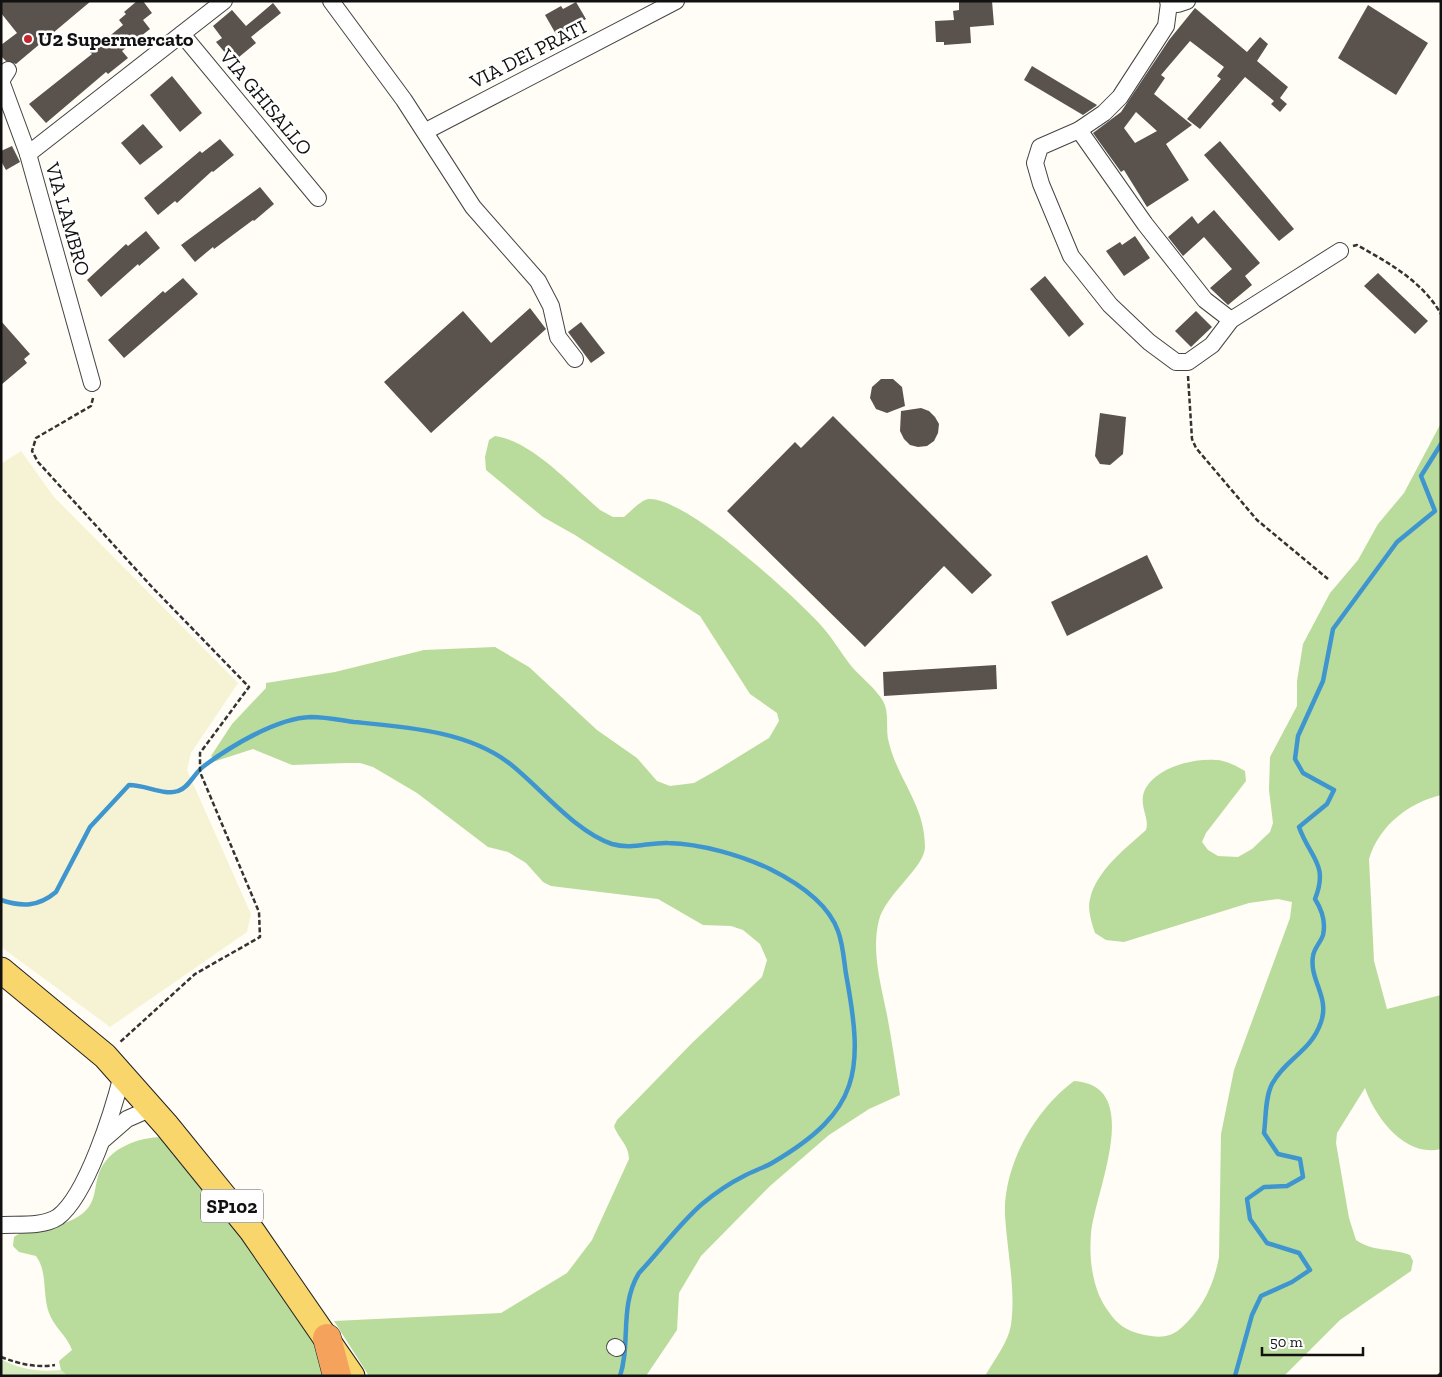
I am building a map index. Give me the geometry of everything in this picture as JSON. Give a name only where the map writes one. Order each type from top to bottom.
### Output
[{"type":"highway","points":[[327,1338],[337,1376]]},
{"type":"main road","name":"SP102","points":[[1,970],[105,1056],[152,1108],[252,1231],[352,1376]]},
{"type":"street","points":[[28,154],[224,1]]},
{"type":"street","points":[[331,1],[426,131],[473,207],[538,281],[551,306],[558,337],[575,359]]},
{"type":"street","name":"VIA DEI PRATI","points":[[426,131],[676,1]]},
{"type":"street","points":[[1188,1],[1178,4],[1168,2],[1166,26],[1120,97],[1104,114],[1079,130],[1040,148],[1035,163],[1041,184],[1071,256],[1110,305],[1149,342],[1176,362],[1188,362],[1212,345],[1231,320],[1340,251]]},
{"type":"street","name":"VIA GHISALLO","points":[[182,34],[318,198]]},
{"type":"street","name":"VIA LAMBRO","points":[[8,70],[1,81],[28,154],[92,384]]},
{"type":"street","points":[[1079,130],[1145,224],[1205,300],[1231,320]]},
{"type":"street","points":[[1,1225],[40,1223],[57,1217],[74,1198],[104,1139],[122,1075]]},
{"type":"street","points":[[104,1139],[127,1119],[152,1108]]},
{"type":"path","points":[[1340,251],[1357,245],[1406,274],[1436,305],[1441,314]]},
{"type":"path","points":[[1188,362],[1190,421],[1196,448],[1257,520],[1328,579]]},
{"type":"path","points":[[92,384],[91,406],[36,438],[32,451],[38,462],[145,580],[249,687],[200,752],[200,772],[259,912],[260,937],[195,974],[105,1056]]},
{"type":"path","points":[[1,1357],[38,1368],[55,1365]]},
{"type":"shaded area","points":[[21,451],[54,497],[238,683],[191,753],[187,770],[251,914],[247,932],[110,1027],[1,947],[1,464]]},
{"type":"green space","points":[[1441,423],[1441,795],[1406,810],[1387,826],[1369,859],[1374,961],[1387,1009],[1441,995],[1441,1149],[1428,1150],[1415,1147],[1393,1133],[1376,1111],[1365,1088],[1337,1133],[1336,1143],[1349,1218],[1356,1240],[1376,1248],[1410,1255],[1413,1261],[1411,1271],[1340,1320],[1284,1376],[985,1376],[1004,1345],[1011,1325],[1012,1284],[1005,1215],[1009,1177],[1024,1140],[1035,1123],[1046,1107],[1074,1081],[1096,1087],[1107,1101],[1112,1121],[1111,1144],[1094,1216],[1090,1243],[1091,1262],[1097,1291],[1101,1300],[1115,1320],[1127,1329],[1148,1336],[1159,1337],[1170,1335],[1180,1329],[1195,1314],[1206,1296],[1214,1277],[1219,1257],[1221,1134],[1234,1070],[1290,918],[1292,902],[1278,899],[1249,903],[1124,942],[1106,940],[1095,933],[1089,912],[1090,899],[1098,879],[1105,870],[1121,852],[1146,830],[1147,821],[1143,807],[1143,797],[1149,784],[1156,777],[1175,766],[1196,761],[1220,760],[1245,771],[1246,781],[1206,833],[1202,842],[1208,850],[1218,856],[1238,857],[1252,849],[1270,832],[1273,823],[1269,790],[1270,757],[1297,706],[1297,681],[1303,644],[1330,593],[1358,560],[1378,524],[1404,493]]},
{"type":"green space","points":[[495,436],[523,446],[537,455],[600,510],[613,517],[624,517],[638,504],[648,499],[664,502],[686,513],[736,548],[785,590],[822,626],[852,667],[883,701],[886,711],[888,738],[893,756],[916,805],[924,832],[925,847],[923,855],[883,910],[877,932],[876,956],[900,1095],[869,1109],[829,1135],[770,1186],[701,1256],[679,1293],[677,1330],[646,1376],[369,1376],[334,1321],[501,1313],[567,1273],[592,1240],[629,1159],[629,1154],[614,1126],[617,1120],[692,1043],[762,977],[767,960],[760,944],[743,930],[731,926],[703,925],[658,899],[551,886],[543,882],[526,863],[508,852],[488,847],[417,793],[373,767],[360,763],[292,765],[253,749],[216,761],[211,756],[232,724],[266,688],[266,683],[335,672],[424,650],[495,647],[529,667],[597,730],[637,758],[657,781],[670,786],[694,783],[769,738],[779,721],[777,713],[750,694],[700,616],[575,535],[543,517],[486,470],[485,457],[489,440]]},
{"type":"green space","points":[[163,1137],[208,1190],[310,1333],[327,1376],[67,1376],[61,1370],[59,1361],[72,1350],[49,1313],[44,1276],[40,1262],[36,1256],[19,1252],[13,1246],[14,1237],[28,1231],[62,1224],[79,1216],[92,1202],[99,1173],[109,1157],[125,1146],[135,1142]]},
{"type":"green space","points":[[1,1359],[16,1366],[30,1369],[45,1371],[61,1370],[67,1376],[1,1376]]},
{"type":"building","name":"U2 Supermercato","points":[[1,1],[91,1],[16,64],[6,61],[1,56],[1,45],[17,33],[1,13]]},
{"type":"building","points":[[137,1],[143,1],[152,13],[143,20],[150,29],[122,51],[128,58],[108,74],[106,72],[46,123],[29,104],[92,54],[90,52],[123,25],[119,20],[126,14],[124,12]]},
{"type":"building","points":[[959,1],[992,1],[994,25],[970,27],[971,43],[944,45],[944,42],[936,42],[935,21],[954,20],[953,11],[959,10]]},
{"type":"building","points":[[576,2],[586,19],[557,36],[545,15],[561,6],[563,9]]},
{"type":"building","points":[[273,3],[281,13],[251,37],[256,43],[233,62],[216,42],[222,38],[213,26],[232,10],[246,26]]},
{"type":"building","points":[[1368,5],[1428,43],[1396,95],[1338,58]]},
{"type":"building","points":[[1195,8],[1247,52],[1260,37],[1268,44],[1257,61],[1288,87],[1280,98],[1287,104],[1280,112],[1271,104],[1274,101],[1245,77],[1200,129],[1187,119],[1221,79],[1217,76],[1224,67],[1190,41],[1161,75],[1165,78],[1154,94],[1192,125],[1166,144],[1189,180],[1147,207],[1124,170],[1121,172],[1093,133],[1121,112],[1169,40]],"holes":[[[1136,112],[1157,131],[1135,143],[1124,128]]]},
{"type":"building","points":[[1032,66],[1097,105],[1083,115],[1024,80]]},
{"type":"building","points":[[172,76],[202,113],[180,132],[150,95]]},
{"type":"building","points":[[143,124],[163,147],[140,165],[121,143]]},
{"type":"building","points":[[220,139],[234,155],[212,171],[177,203],[175,201],[158,215],[144,198],[200,151],[202,153]]},
{"type":"building","points":[[1220,141],[1294,229],[1279,241],[1204,155]]},
{"type":"building","points":[[12,146],[20,162],[6,170],[1,161],[1,151]]},
{"type":"building","points":[[260,187],[274,204],[254,221],[214,249],[213,247],[195,262],[181,245]]},
{"type":"building","points":[[1214,210],[1260,263],[1245,276],[1252,285],[1228,305],[1210,288],[1232,269],[1204,237],[1183,256],[1168,237],[1192,216],[1198,224]]},
{"type":"building","points":[[146,231],[160,248],[139,266],[138,264],[101,297],[87,280],[126,244],[128,246]]},
{"type":"building","points":[[1135,236],[1150,258],[1124,276],[1106,251],[1120,242],[1122,245]]},
{"type":"building","points":[[1378,273],[1428,321],[1415,334],[1364,286]]},
{"type":"building","points":[[1045,276],[1084,324],[1069,337],[1030,289]]},
{"type":"building","points":[[183,278],[198,294],[124,358],[108,340],[163,291],[165,293]]},
{"type":"building","points":[[530,308],[546,329],[431,433],[384,382],[463,311],[491,343]]},
{"type":"building","points":[[1196,311],[1212,327],[1191,347],[1175,331]]},
{"type":"building","points":[[1,321],[30,354],[24,359],[27,363],[1,385]]},
{"type":"building","points":[[581,322],[605,353],[591,363],[568,332]]},
{"type":"building","points":[[881,379],[893,379],[902,387],[905,406],[887,413],[876,409],[870,398],[872,387]]},
{"type":"building","points":[[921,408],[929,411],[939,424],[938,433],[934,441],[927,446],[918,447],[910,445],[900,431],[901,411]]},
{"type":"building","points":[[1100,413],[1126,417],[1123,454],[1110,465],[1100,464],[1095,456]]},
{"type":"building","points":[[833,416],[992,575],[972,594],[944,566],[865,647],[727,511],[795,442],[801,448]]},
{"type":"building","points":[[1147,555],[1163,588],[1067,636],[1051,602]]},
{"type":"building","points":[[996,665],[997,689],[884,696],[883,672]]},
{"type":"waterway","points":[[1235,1376],[1252,1315],[1261,1296],[1292,1282],[1310,1270],[1299,1253],[1267,1243],[1250,1219],[1247,1199],[1264,1187],[1287,1186],[1303,1177],[1300,1159],[1278,1154],[1264,1133],[1267,1102],[1272,1084],[1284,1068],[1311,1041],[1317,1032],[1323,1013],[1323,1005],[1313,965],[1314,953],[1324,930],[1323,916],[1315,899],[1319,887],[1319,869],[1299,827],[1327,804],[1334,790],[1303,773],[1295,759],[1298,736],[1323,681],[1333,629],[1397,542],[1435,511],[1421,476],[1441,444]]},
{"type":"waterway","points":[[1,900],[16,904],[30,904],[43,901],[56,892],[90,827],[129,785],[167,792],[178,791],[185,787],[204,766],[255,734],[284,722],[311,717],[394,726],[455,737],[492,752],[509,763],[571,819],[598,838],[619,846],[668,843],[721,851],[770,869],[810,894],[827,911],[838,931],[841,941],[855,1037],[854,1063],[849,1085],[839,1106],[824,1125],[801,1144],[772,1163],[747,1174],[707,1200],[685,1220],[639,1273],[629,1298],[625,1351],[620,1376]]},
{"type":"place","name":"U2 Supermercato","points":[[28,39]]}]
